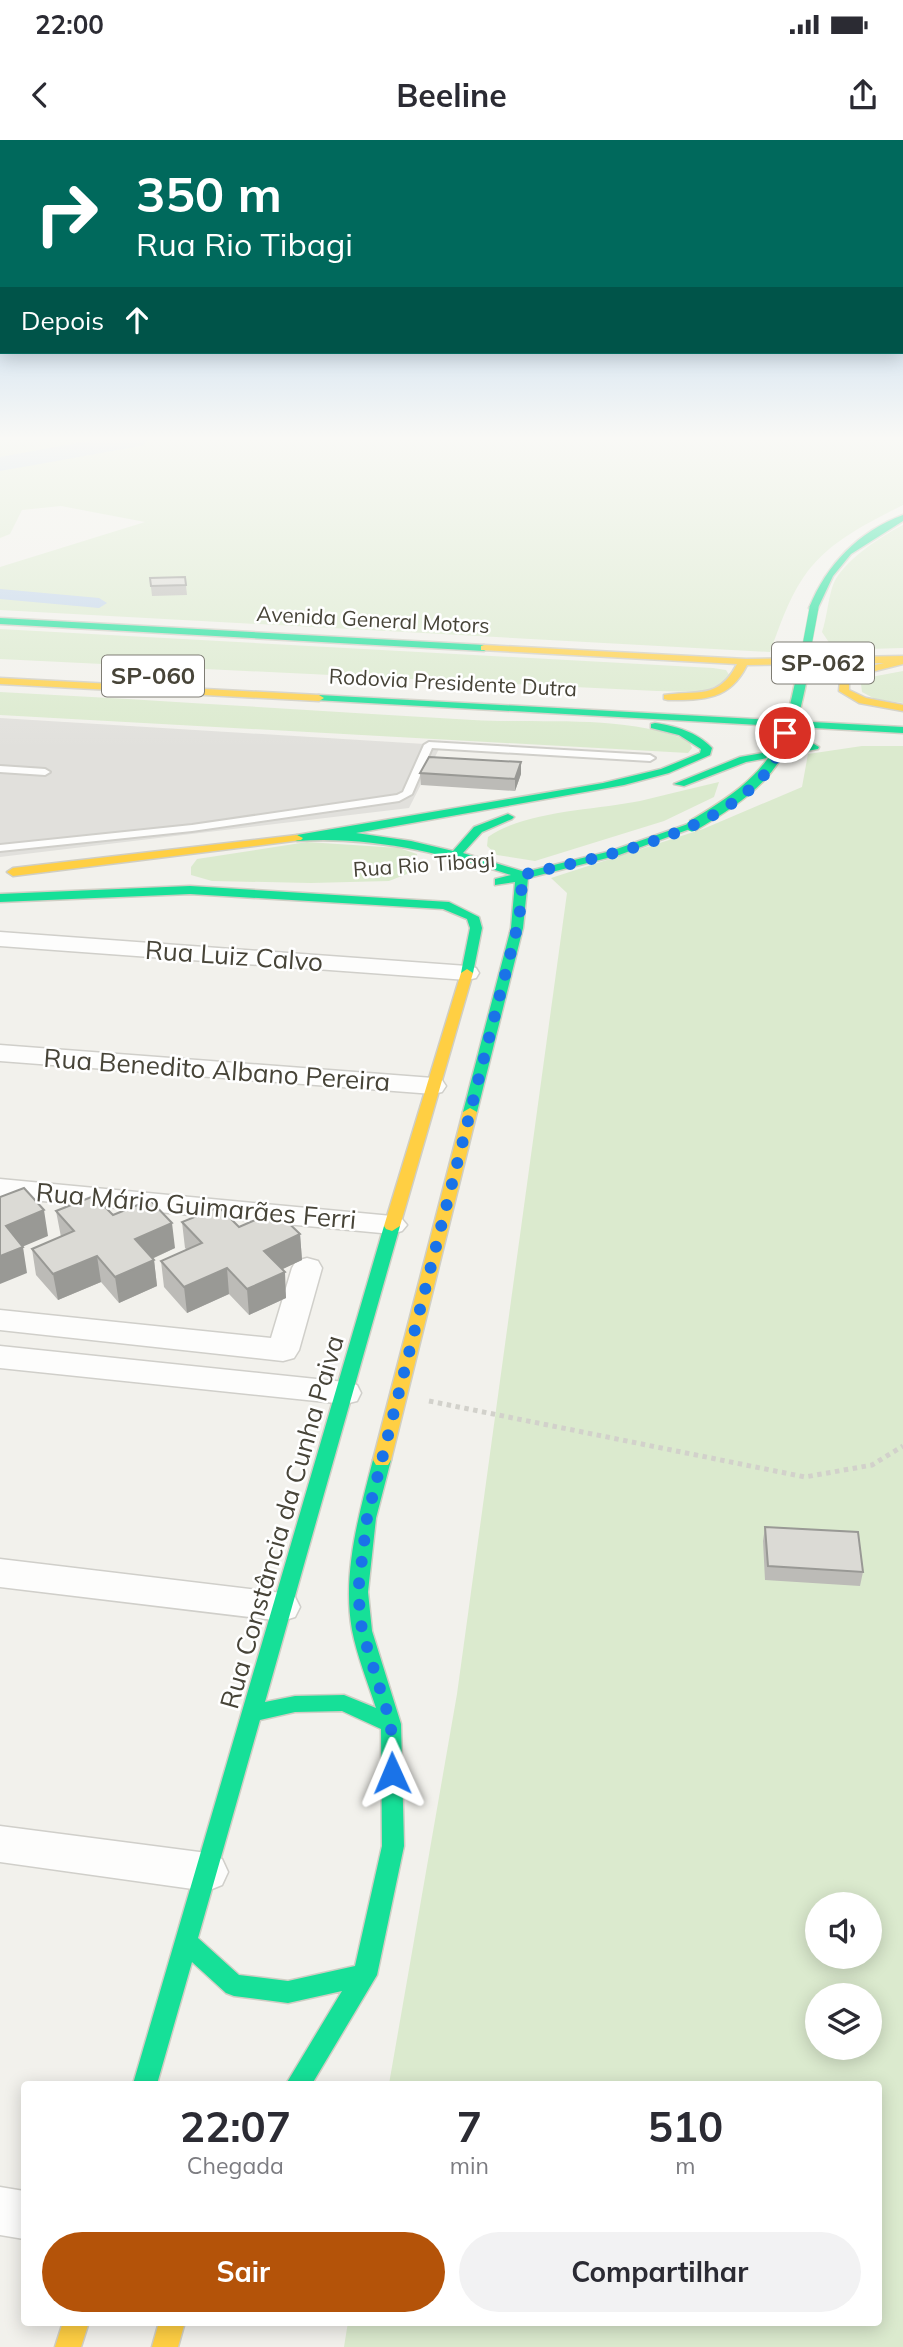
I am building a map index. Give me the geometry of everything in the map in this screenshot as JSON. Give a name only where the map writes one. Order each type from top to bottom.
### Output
[{"type":"main road","name":"Rua Rio Tibagi","points":[[478,884],[503,882],[615,853],[692,826],[738,798],[771,767],[786,732],[814,608],[823,581],[861,543]]},
{"type":"main road","name":"Avenida General Motors","points":[[0,621],[743,663]]},
{"type":"main road","points":[[574,652],[903,659]]},
{"type":"main road","points":[[651,698],[714,695],[730,688],[737,680],[743,663],[774,655]]},
{"type":"main road","points":[[903,659],[852,676],[844,682],[844,691],[863,701],[903,708]]},
{"type":"main road","name":"SP-062","points":[[743,663],[841,663],[903,659]]},
{"type":"main road","name":"Rodovia Presidente Dutra","points":[[0,668],[903,715]]},
{"type":"main road","name":"Rodovia Presidente Dutra","points":[[0,681],[903,730]]},
{"type":"main road","points":[[0,873],[382,827],[629,782],[687,765],[705,755],[707,748],[687,733],[669,728],[553,710]]},
{"type":"main road","points":[[452,859],[464,838],[476,826],[500,818],[661,790],[756,756],[834,745],[903,741]]},
{"type":"main road","points":[[301,2081],[365,1975],[393,1846],[391,1724],[362,1631],[358,1592],[367,1518],[517,928],[522,875],[385,840],[318,835]]},
{"type":"main road","points":[[190,890],[173,873],[176,863],[198,849]]},
{"type":"main road","points":[[5,898],[61,872],[99,862]]},
{"type":"main road","name":"Rua Rio Tibagi","points":[[234,892],[355,891],[427,887]]},
{"type":"main road","points":[[5,898],[190,890],[234,892]]},
{"type":"main road","name":"Rua Constância da Cunha Paiva","points":[[146,2081],[467,973],[476,928],[472,917],[462,910],[445,905],[234,892]]},
{"type":"main road","points":[[251,1714],[295,1704],[344,1703],[391,1724]]},
{"type":"main road","points":[[186,1942],[234,1985],[288,1992],[365,1975]]},
{"type":"main road","points":[[68,2347],[75,2326]]},
{"type":"main road","points":[[165,2347],[171,2326]]},
{"type":"street","name":"Rua Luiz Calvo","points":[[0,939],[467,973]]},
{"type":"street","name":"Rua Benedito Albano Pereira","points":[[0,1053],[433,1086]]},
{"type":"street","name":"Rua Mário Guimarães Ferri","points":[[0,1188],[392,1225]]},
{"type":"street","points":[[0,1320],[283,1350],[307,1268]]},
{"type":"street","points":[[0,1357],[345,1393]]},
{"type":"street","points":[[0,1573],[282,1607]]},
{"type":"street","points":[[0,1844],[207,1872]]},
{"type":"street","points":[[0,2211],[21,2214]]},
{"type":"lane","points":[[0,848],[192,828],[399,798],[407,794],[429,745],[650,758]]},
{"type":"lane","points":[[0,769],[45,772]]},
{"type":"path","points":[[397,1394],[805,1477],[872,1465],[903,1446]]},
{"type":"green space","points":[[77,543],[836,543],[803,578],[784,614],[770,652],[0,610],[0,567]]},
{"type":"green space","points":[[874,543],[903,543],[903,648],[834,650],[822,632],[833,585],[845,567]]},
{"type":"green space","points":[[0,629],[713,668],[726,670],[731,678],[704,692],[657,691],[0,659]]},
{"type":"green space","points":[[903,671],[903,703],[875,699],[862,692],[861,684],[871,677]]},
{"type":"green space","points":[[0,692],[473,720],[611,724],[664,733],[689,741],[692,748],[688,753],[0,715]]},
{"type":"green space","points":[[862,746],[903,746],[903,2347],[344,2347],[347,2326],[882,2326],[882,2081],[390,2081],[457,1694],[567,893],[551,878],[703,829],[802,787],[808,754]]},
{"type":"green space","points":[[719,782],[714,797],[664,821],[535,861],[497,855],[487,846],[488,837],[521,822],[640,801]]},
{"type":"green space","points":[[307,842],[399,848],[417,854],[417,865],[407,874],[389,881],[212,881],[191,875],[191,867],[197,859]]},
{"type":"shaded area","points":[[0,718],[441,745],[409,808],[0,857]]},
{"type":"building","points":[[185,577],[186,585],[151,586],[150,578]]},
{"type":"building","points":[[429,757],[521,762],[515,779],[420,773]]},
{"type":"building","points":[[24,1188],[44,1210],[6,1226],[23,1247],[0,1256],[0,1197]]},
{"type":"building","points":[[94,1196],[113,1215],[150,1200],[172,1223],[135,1239],[154,1260],[115,1277],[97,1256],[53,1274],[32,1249],[74,1231],[56,1211]]},
{"type":"building","points":[[219,1207],[239,1227],[276,1211],[300,1234],[264,1251],[285,1272],[247,1289],[227,1268],[184,1287],[161,1261],[202,1243],[182,1222]]},
{"type":"building","points":[[765,1527],[858,1532],[863,1572],[768,1566]]},
{"type":"waterway","points":[[0,594],[99,603]]},
{"type":"traffic: fast","points":[[814,608],[829,575],[859,543]]},
{"type":"traffic: fast","points":[[692,826],[754,786],[779,753],[793,714],[814,608]]},
{"type":"traffic: fast","points":[[0,621],[484,648]]},
{"type":"traffic: fast","points":[[319,698],[903,730]]},
{"type":"traffic: fast","points":[[318,835],[603,787],[665,771],[705,755],[707,748],[695,739],[655,726]]},
{"type":"traffic: fast","points":[[680,784],[744,759],[814,747]]},
{"type":"traffic: fast","points":[[457,854],[478,829],[508,817]]},
{"type":"traffic: fast","points":[[499,882],[615,853],[692,826]]},
{"type":"traffic: fast","points":[[297,838],[354,836],[383,839],[468,858],[522,875]]},
{"type":"traffic: fast","points":[[470,1112],[517,928],[522,875]]},
{"type":"traffic: fast","points":[[0,898],[190,890],[445,905],[473,917],[476,928],[467,973]]},
{"type":"traffic: fast","points":[[146,2081],[392,1226]]},
{"type":"traffic: fast","points":[[300,2081],[365,1975],[393,1846],[391,1724],[362,1631],[358,1592],[367,1518],[382,1460]]},
{"type":"traffic: fast","points":[[251,1714],[295,1704],[344,1703],[391,1724]]},
{"type":"traffic: fast","points":[[186,1942],[234,1985],[288,1992],[365,1975]]},
{"type":"traffic: slow","points":[[484,648],[746,662],[903,659]]},
{"type":"traffic: slow","points":[[903,661],[871,669],[844,682],[844,691],[863,701],[903,708]]},
{"type":"traffic: slow","points":[[668,697],[703,696],[722,690],[730,684],[743,663]]},
{"type":"traffic: slow","points":[[0,681],[319,698]]},
{"type":"traffic: slow","points":[[13,872],[297,838]]},
{"type":"traffic: slow","points":[[392,1226],[467,973]]},
{"type":"traffic: slow","points":[[382,1460],[470,1112]]},
{"type":"traffic: slow","points":[[68,2347],[75,2326]]},
{"type":"traffic: slow","points":[[165,2347],[171,2326]]},
{"type":"route","points":[[392,1773],[391,1724],[362,1631],[358,1592],[367,1518],[517,928],[522,875],[615,853],[692,826],[738,798],[771,767],[785,733]]}]
